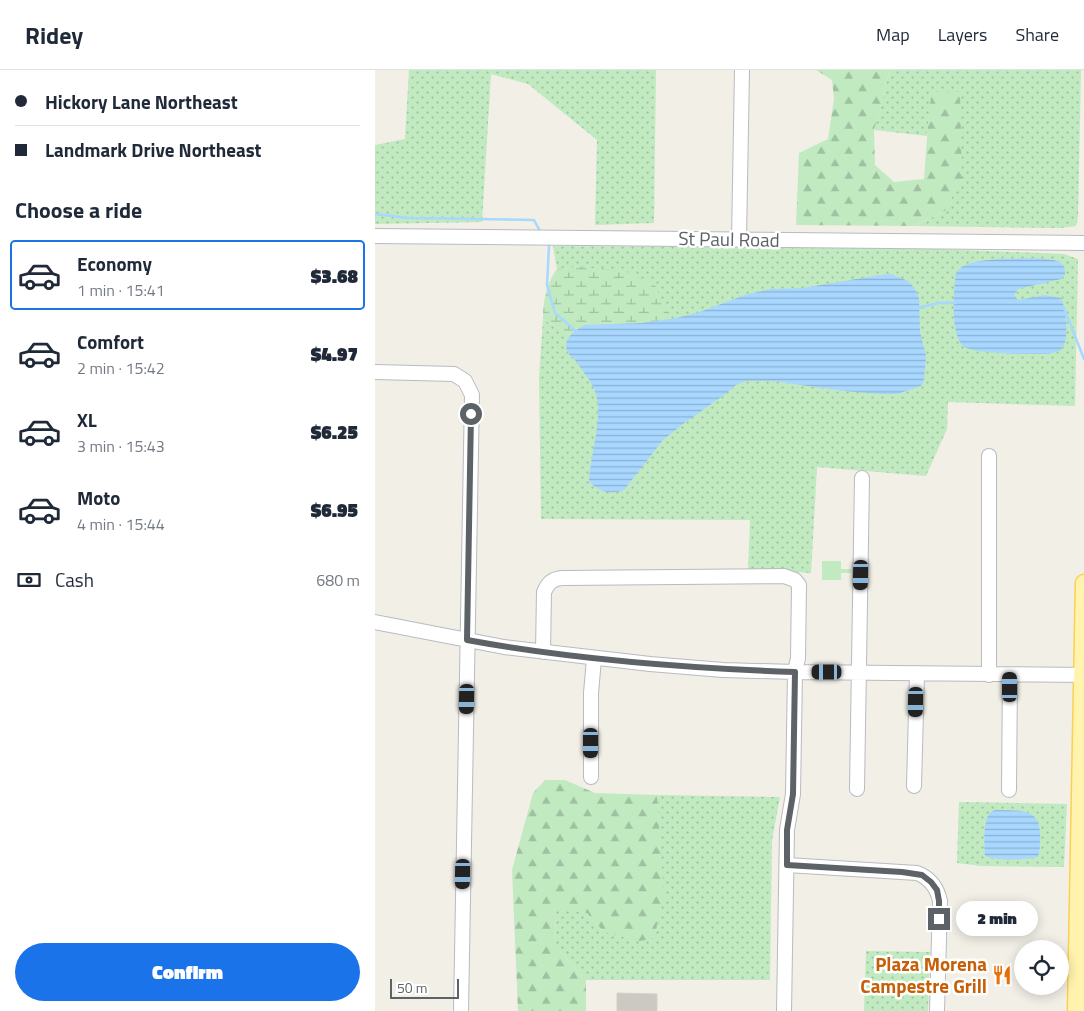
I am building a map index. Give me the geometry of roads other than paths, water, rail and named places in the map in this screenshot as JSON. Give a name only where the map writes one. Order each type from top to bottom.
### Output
[{"type":"main road","points":[[1076,1011],[1081,876],[1084,583]]},
{"type":"street","points":[[739,240],[741,70]]},
{"type":"street","name":"St Paul Road","points":[[375,236],[1084,243]]},
{"type":"street","points":[[375,372],[447,373],[460,377],[469,387],[472,394],[461,1011]]},
{"type":"street","points":[[989,456],[989,675]]},
{"type":"street","points":[[857,789],[862,478]]},
{"type":"street","points":[[543,652],[544,592],[548,584],[555,579],[784,576],[795,580],[799,585],[798,658],[795,672],[793,794],[787,830],[785,1011]]},
{"type":"street","points":[[375,622],[467,640],[543,652],[723,670],[1083,675]]},
{"type":"street","points":[[591,777],[591,693],[594,658]]},
{"type":"street","points":[[914,786],[917,673]]},
{"type":"street","points":[[1009,790],[1010,675]]},
{"type":"street","points":[[787,865],[917,874],[931,882],[937,890],[939,901],[937,1011]]},
{"type":"water","points":[[998,259],[1049,259],[1063,265],[1065,274],[1061,279],[1018,289],[1014,295],[1018,300],[1045,295],[1061,298],[1065,315],[1066,337],[1063,347],[1057,352],[1049,354],[977,351],[962,345],[958,339],[954,320],[956,273],[970,263]]},
{"type":"water","points":[[891,274],[908,281],[915,289],[919,298],[920,332],[926,356],[924,380],[921,386],[897,394],[881,394],[772,381],[746,381],[736,385],[663,440],[624,490],[605,492],[589,481],[598,422],[598,410],[597,399],[592,385],[567,351],[568,338],[577,329],[585,325],[641,323],[676,318],[697,313],[745,295],[770,289],[803,288]]},
{"type":"water","points":[[997,810],[1021,811],[1033,816],[1037,820],[1040,845],[1038,857],[1011,860],[985,856],[986,821],[990,813]]},
{"type":"waterway","points":[[375,214],[409,218],[534,220],[541,233]]},
{"type":"waterway","points":[[547,242],[549,246],[547,285],[555,313],[577,332]]},
{"type":"waterway","points":[[917,308],[939,303],[956,303]]},
{"type":"waterway","points":[[1064,308],[1084,359]]},
{"type":"place","name":"Plaza Morena Campestre Grill","points":[[1002,975]]}]
